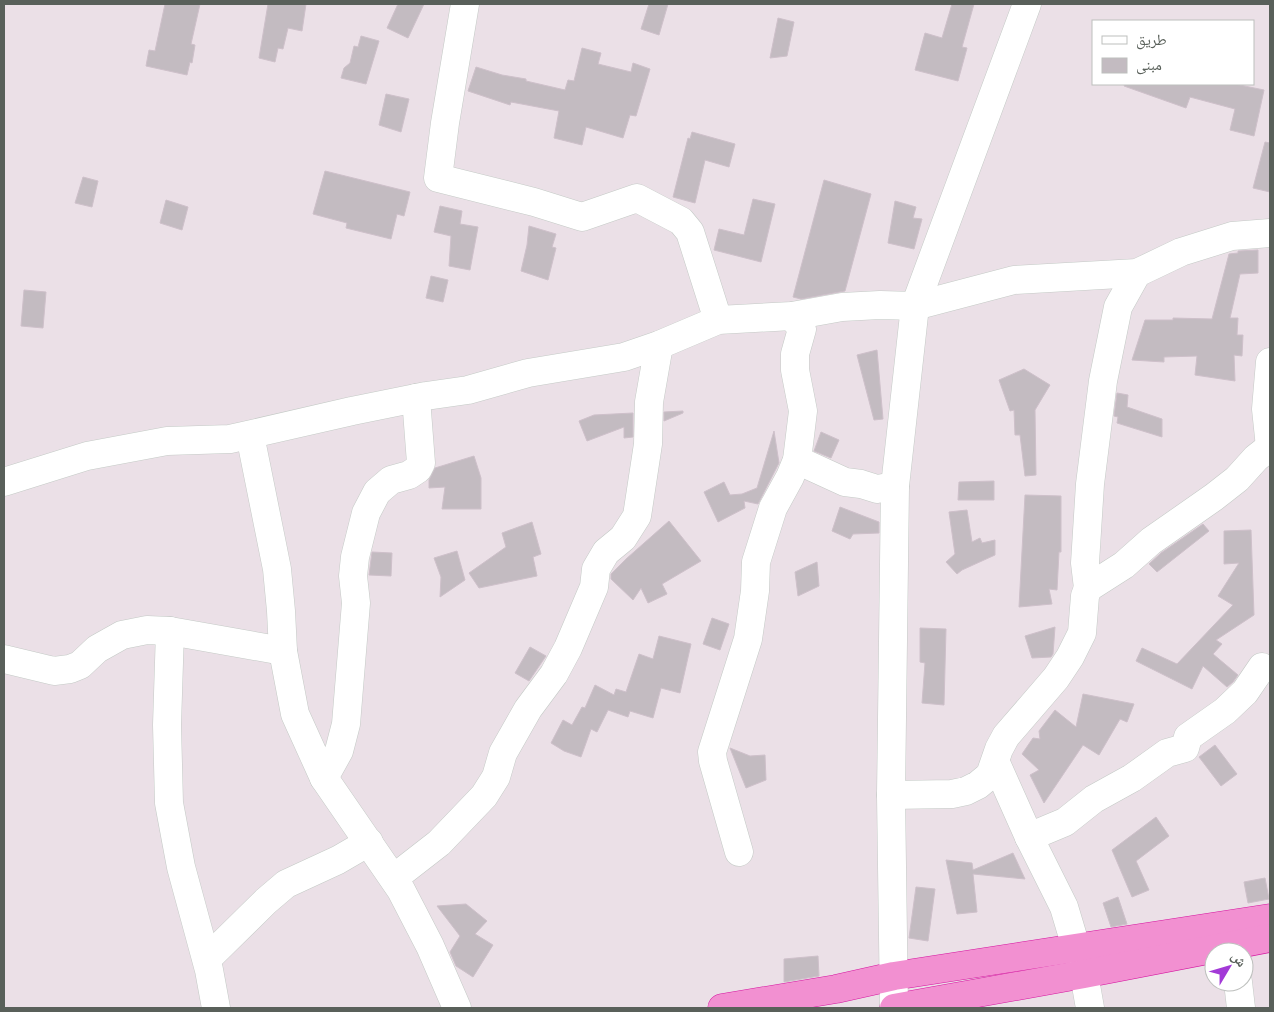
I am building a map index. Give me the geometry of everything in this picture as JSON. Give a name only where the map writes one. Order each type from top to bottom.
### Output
[{"type":"highway","points":[[722,1008],[836,989],[894,976],[1075,946],[1270,918]]},
{"type":"highway","points":[[1254,942],[1270,938]]},
{"type":"highway","points":[[894,1008],[1204,953]]},
{"type":"street","points":[[465,4],[445,123],[438,178],[534,202],[582,217],[637,198],[681,221],[690,232],[718,320]]},
{"type":"street","points":[[894,1008],[891,795],[895,486],[915,306],[1027,4]]},
{"type":"street","points":[[4,482],[87,456],[168,441],[230,440],[416,398],[468,390],[528,373],[624,357],[718,320],[792,316],[842,307],[915,306],[1014,280],[1137,273],[1181,252],[1232,236],[1270,233]]},
{"type":"street","points":[[891,795],[952,794],[966,791],[990,775],[996,763],[999,749],[1006,736],[1056,678],[1070,657],[1082,633],[1085,596],[1088,588],[1085,563],[1089,492],[1103,381],[1118,307],[1137,273]]},
{"type":"street","points":[[739,852],[712,752],[748,639],[755,591],[756,562],[772,508],[790,477],[797,460],[803,411],[795,370],[795,354],[802,329],[792,316]]},
{"type":"street","points":[[394,878],[439,844],[484,796],[496,777],[503,753],[528,709],[554,674],[568,648],[594,587],[596,568],[606,552],[623,538],[637,516],[648,444],[650,402],[659,344]]},
{"type":"street","points":[[1088,588],[1124,565],[1151,542],[1214,497],[1237,479],[1256,458],[1270,447],[1266,409],[1270,362]]},
{"type":"street","points":[[324,778],[339,751],[346,724],[356,603],[353,576],[355,557],[366,512],[377,492],[391,480],[409,475],[418,469],[421,463],[416,398]]},
{"type":"street","points":[[250,435],[277,569],[282,611],[282,651],[296,714],[324,778],[394,878],[430,946],[457,1008]]},
{"type":"street","points":[[797,460],[845,482],[877,489],[895,486]]},
{"type":"street","points":[[4,659],[54,671],[70,669],[80,665],[97,649],[122,635],[147,630],[170,631],[282,651]]},
{"type":"street","points":[[170,631],[167,725],[169,803],[182,867],[207,959],[216,1008]]},
{"type":"street","points":[[1029,837],[1064,822],[1094,799],[1132,778],[1167,753],[1184,748],[1188,737],[1225,711],[1245,692],[1262,668]]},
{"type":"street","points":[[996,763],[1029,837],[1064,907],[1084,974],[1090,1008]]},
{"type":"street","points":[[207,959],[286,884],[338,860],[369,842]]},
{"type":"street","points":[[1239,992],[1241,1008]]},
{"type":"building","points":[[165,4],[200,4],[191,44],[195,45],[192,63],[190,62],[187,75],[146,66],[149,50],[155,51]]},
{"type":"building","points":[[268,4],[306,4],[302,31],[288,28],[283,49],[278,48],[275,62],[259,58]]},
{"type":"building","points":[[398,4],[424,4],[408,38],[387,28]]},
{"type":"building","points":[[649,4],[668,4],[659,35],[641,29]]},
{"type":"building","points":[[952,4],[974,4],[962,47],[967,48],[958,81],[915,70],[925,33],[942,38]]},
{"type":"building","points":[[778,18],[794,22],[787,56],[770,58]]},
{"type":"building","points":[[361,36],[379,41],[366,84],[341,78],[344,68],[350,63],[354,46],[358,47]]},
{"type":"building","points":[[582,48],[601,53],[598,64],[631,72],[633,63],[650,69],[636,116],[630,115],[623,138],[586,127],[582,145],[554,138],[559,111],[511,102],[510,105],[468,91],[476,67],[565,90],[568,80],[574,81]]},
{"type":"building","points":[[1240,85],[1264,90],[1254,136],[1230,130],[1235,109],[1190,97],[1186,108],[1124,86]]},
{"type":"building","points":[[386,94],[409,99],[401,132],[379,125]]},
{"type":"building","points":[[692,132],[735,144],[729,167],[705,160],[695,203],[673,197],[688,138],[690,139]]},
{"type":"building","points":[[1265,142],[1270,143],[1270,192],[1253,188]]},
{"type":"building","points":[[325,171],[410,192],[404,216],[397,214],[391,239],[346,228],[347,223],[313,214]]},
{"type":"building","points":[[83,177],[98,181],[92,207],[75,203]]},
{"type":"building","points":[[824,180],[871,194],[845,291],[801,299],[793,297]]},
{"type":"building","points":[[753,199],[775,204],[761,262],[714,250],[719,229],[744,235]]},
{"type":"building","points":[[166,200],[188,207],[182,230],[160,223]]},
{"type":"building","points":[[895,201],[916,207],[913,218],[922,219],[914,249],[888,243]]},
{"type":"building","points":[[440,206],[462,211],[460,224],[478,227],[470,270],[449,266],[451,236],[434,232]]},
{"type":"building","points":[[529,226],[556,234],[552,247],[556,248],[548,280],[521,271]]},
{"type":"building","points":[[1258,250],[1258,273],[1240,274],[1230,318],[1238,318],[1237,335],[1243,335],[1242,356],[1234,355],[1235,381],[1195,375],[1197,356],[1164,357],[1164,362],[1132,360],[1145,320],[1173,320],[1173,318],[1212,319],[1229,254],[1238,253],[1238,251]]},
{"type":"building","points":[[431,276],[448,280],[443,302],[426,298]]},
{"type":"building","points":[[24,290],[46,292],[43,328],[21,326]]},
{"type":"building","points":[[877,350],[883,419],[874,420],[857,355]]},
{"type":"building","points":[[1024,369],[1050,385],[1035,410],[1036,475],[1025,476],[1020,435],[1015,435],[1014,410],[1010,411],[999,380]]},
{"type":"building","points":[[1117,393],[1128,395],[1127,407],[1162,419],[1162,437],[1117,423],[1118,417],[1114,416]]},
{"type":"building","points":[[683,411],[683,413],[664,421],[664,412]]},
{"type":"building","points":[[633,413],[633,437],[624,438],[624,427],[587,441],[579,421],[594,415]]},
{"type":"building","points":[[774,431],[779,463],[758,504],[744,501],[745,508],[718,522],[704,492],[724,482],[730,495],[742,494],[757,488]]},
{"type":"building","points":[[821,432],[839,440],[831,458],[814,451]]},
{"type":"building","points":[[474,456],[481,478],[481,509],[442,509],[445,487],[429,488],[429,480],[435,468]]},
{"type":"building","points":[[994,481],[994,500],[958,500],[959,482]]},
{"type":"building","points":[[1025,495],[1061,496],[1061,552],[1059,552],[1057,590],[1049,589],[1052,604],[1019,607]]},
{"type":"building","points":[[840,507],[879,522],[879,533],[853,534],[850,539],[832,531]]},
{"type":"building","points":[[967,510],[972,542],[980,538],[982,543],[995,540],[995,555],[957,574],[946,562],[955,554],[949,512]]},
{"type":"building","points":[[669,521],[701,561],[662,584],[667,594],[648,603],[641,588],[633,600],[611,579],[611,574]]},
{"type":"building","points":[[532,522],[541,554],[533,557],[537,576],[479,588],[469,573],[506,547],[502,533]]},
{"type":"building","points":[[1203,524],[1209,531],[1157,572],[1149,564],[1161,553]]},
{"type":"building","points":[[1251,530],[1254,615],[1216,640],[1222,644],[1213,654],[1238,675],[1233,682],[1227,687],[1203,666],[1192,689],[1136,661],[1142,648],[1177,664],[1233,605],[1218,596],[1239,563],[1224,564],[1224,531]]},
{"type":"building","points":[[457,551],[465,580],[440,597],[441,577],[434,558]]},
{"type":"building","points":[[372,552],[392,553],[391,576],[369,575]]},
{"type":"building","points":[[817,562],[819,586],[798,596],[795,572]]},
{"type":"building","points":[[712,618],[729,624],[720,650],[703,644]]},
{"type":"building","points":[[1055,627],[1053,654],[1051,657],[1032,658],[1025,636]]},
{"type":"building","points":[[920,628],[946,629],[944,705],[922,703],[925,663],[920,662]]},
{"type":"building","points":[[659,636],[691,644],[680,693],[661,688],[653,718],[630,711],[628,717],[608,710],[597,732],[591,729],[581,757],[564,751],[551,743],[563,720],[572,725],[582,707],[585,708],[595,685],[614,695],[616,689],[626,692],[639,654],[653,659]]},
{"type":"building","points":[[530,647],[546,656],[529,681],[515,673]]},
{"type":"building","points":[[1083,694],[1134,704],[1127,722],[1120,719],[1099,755],[1083,745],[1044,803],[1030,775],[1039,770],[1022,754],[1033,738],[1040,739],[1039,731],[1055,710],[1076,727]]},
{"type":"building","points":[[1215,745],[1237,774],[1221,786],[1199,757]]},
{"type":"building","points":[[730,748],[750,756],[765,755],[766,780],[746,788]]},
{"type":"building","points":[[1156,817],[1169,836],[1136,861],[1149,890],[1132,897],[1112,850]]},
{"type":"building","points":[[1013,853],[1025,879],[973,874],[977,912],[957,914],[946,860],[972,863],[973,870]]},
{"type":"building","points":[[1265,878],[1269,899],[1248,903],[1244,882]]},
{"type":"building","points":[[916,887],[935,889],[928,941],[909,938]]},
{"type":"building","points":[[1118,897],[1127,924],[1111,927],[1103,903]]},
{"type":"building","points":[[466,904],[487,921],[475,934],[493,945],[473,977],[456,966],[450,952],[460,936],[437,906]]},
{"type":"building","points":[[818,956],[819,976],[784,982],[784,959]]}]
